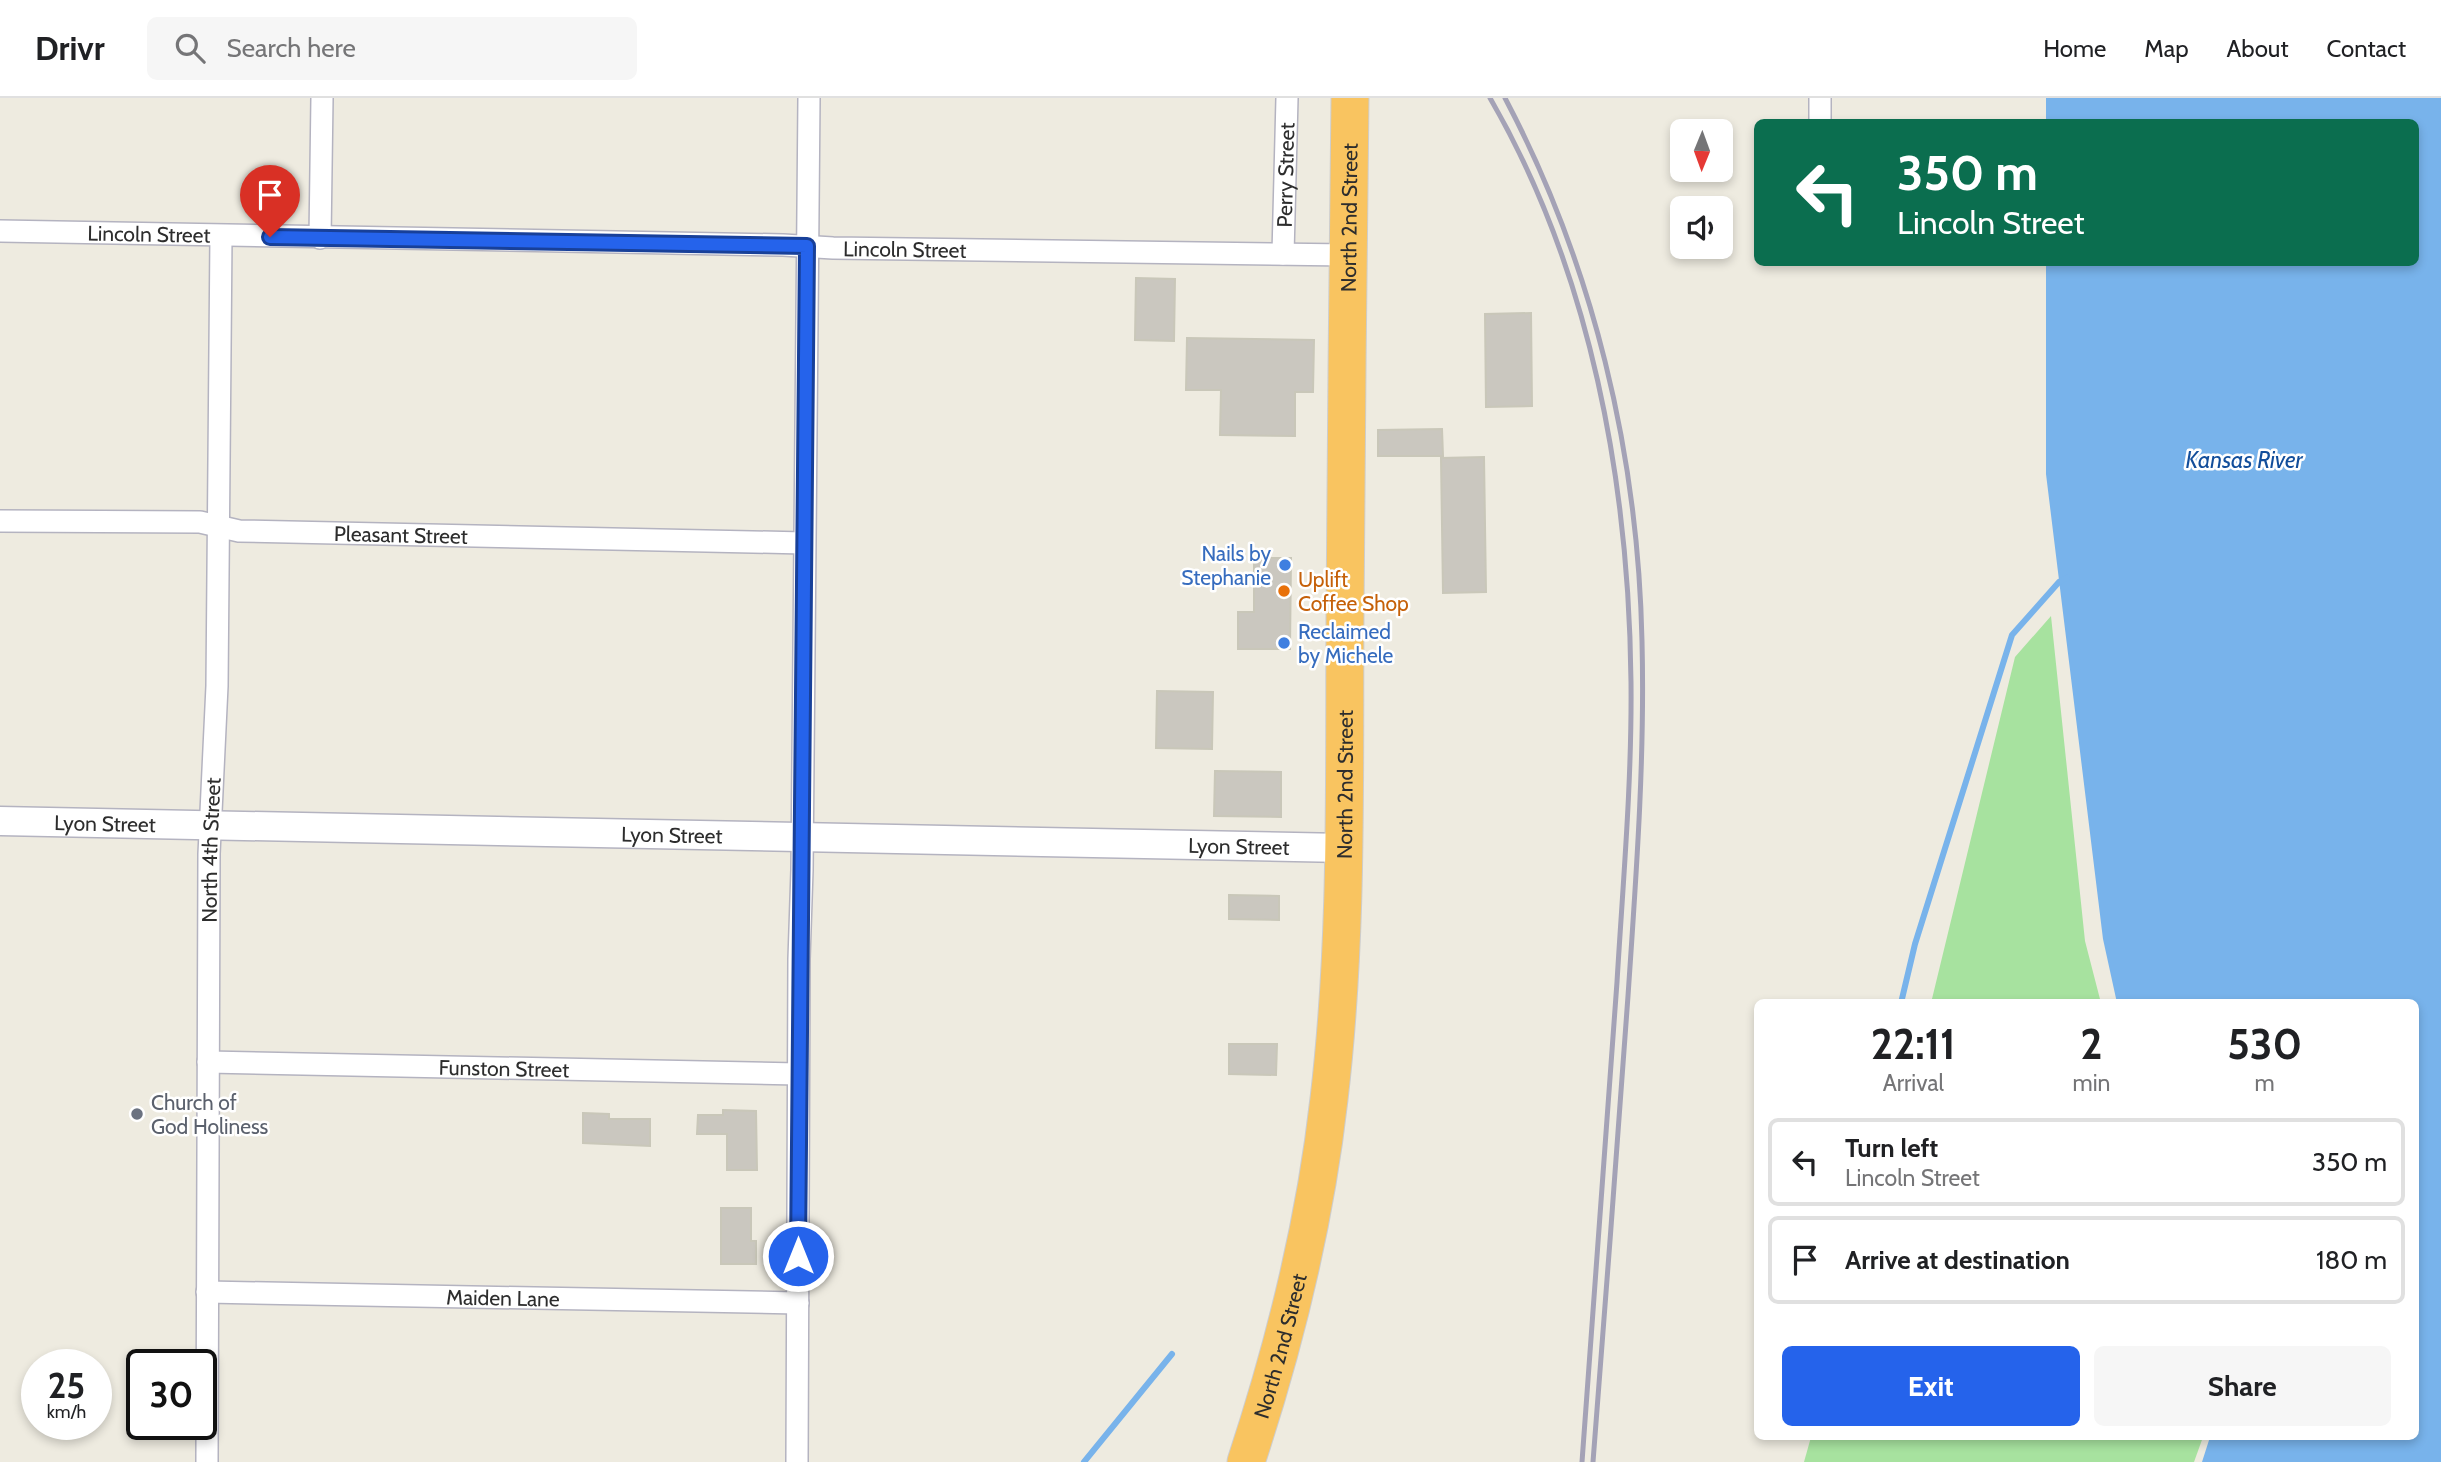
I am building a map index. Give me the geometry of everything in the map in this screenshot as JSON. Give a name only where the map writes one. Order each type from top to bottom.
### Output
[{"type":"highway","name":"North 2nd Street","points":[[1246,1462],[1294,1298],[1322,1154],[1338,1006],[1343,848],[1350,98]]},
{"type":"street","points":[[320,238],[322,98]]},
{"type":"street","points":[[797,1462],[798,1074],[808,98]]},
{"type":"street","name":"Perry Street","points":[[1283,254],[1287,98]]},
{"type":"street","points":[[1819,119],[1820,98]]},
{"type":"street","name":"Lincoln Street","points":[[0,231],[1349,255]]},
{"type":"street","name":"North 4th Street","points":[[207,1462],[209,854],[217,686],[221,236]]},
{"type":"street","name":"Pleasant Street","points":[[0,521],[200,522],[239,531],[804,543]]},
{"type":"street","name":"Lyon Street","points":[[0,821],[1343,848]]},
{"type":"street","name":"Funston Street","points":[[208,1062],[798,1074]]},
{"type":"street","name":"Maiden Lane","points":[[207,1292],[798,1303]]},
{"type":"green space","points":[[2051,616],[2085,941],[2100,999],[1932,999],[2015,657]]},
{"type":"green space","points":[[1810,1440],[2202,1440],[2194,1462],[1804,1462]]},
{"type":"water","name":"Kansas River","points":[[2046,98],[2441,98],[2441,1462],[2202,1462],[2209,1440],[2419,1440],[2419,999],[2116,999],[2103,939],[2046,474],[2046,266],[2419,266],[2419,119],[2046,119]]},
{"type":"building","points":[[1136,278],[1175,279],[1174,341],[1135,340]]},
{"type":"building","points":[[1531,313],[1532,406],[1486,407],[1485,314]]},
{"type":"building","points":[[1187,338],[1314,340],[1313,392],[1295,392],[1295,436],[1220,435],[1221,390],[1186,390]]},
{"type":"building","points":[[1442,429],[1443,456],[1378,456],[1378,430]]},
{"type":"building","points":[[1484,457],[1486,592],[1443,593],[1441,458]]},
{"type":"building","points":[[1254,558],[1291,558],[1290,649],[1238,649],[1238,612],[1254,612]]},
{"type":"building","points":[[1157,691],[1213,692],[1212,749],[1156,748]]},
{"type":"building","points":[[1215,771],[1281,772],[1281,817],[1214,816]]},
{"type":"building","points":[[1229,895],[1279,896],[1279,920],[1229,919]]},
{"type":"building","points":[[1229,1044],[1277,1044],[1276,1075],[1229,1074]]},
{"type":"building","points":[[723,1110],[756,1111],[757,1170],[727,1170],[727,1134],[697,1134],[698,1115],[723,1115]]},
{"type":"building","points":[[583,1113],[609,1114],[609,1119],[650,1119],[650,1146],[583,1143]]},
{"type":"building","points":[[721,1208],[751,1208],[751,1241],[756,1241],[756,1264],[721,1264]]},
{"type":"waterway","points":[[1902,999],[1915,944],[2012,635],[2059,582],[2067,578]]},
{"type":"waterway","points":[[1084,1462],[1172,1354]]},
{"type":"railway","points":[[1490,98],[1525,165],[1554,235],[1578,307],[1598,381],[1612,456],[1629,607],[1631,720],[1627,832],[1582,1462]]},
{"type":"railway","points":[[1505,98],[1536,162],[1586,293],[1620,430],[1639,570],[1643,685],[1639,818],[1593,1462]]},
{"type":"place","name":"Nails by Stephanie","points":[[1285,565]]},
{"type":"place","name":"Uplift Coffee Shop","points":[[1284,591]]},
{"type":"place","name":"Reclaimed by Michele","points":[[1284,643]]},
{"type":"place","name":"Church of God Holiness","points":[[137,1114]]},
{"type":"route","points":[[270,237],[807,246],[798,1256]]}]
